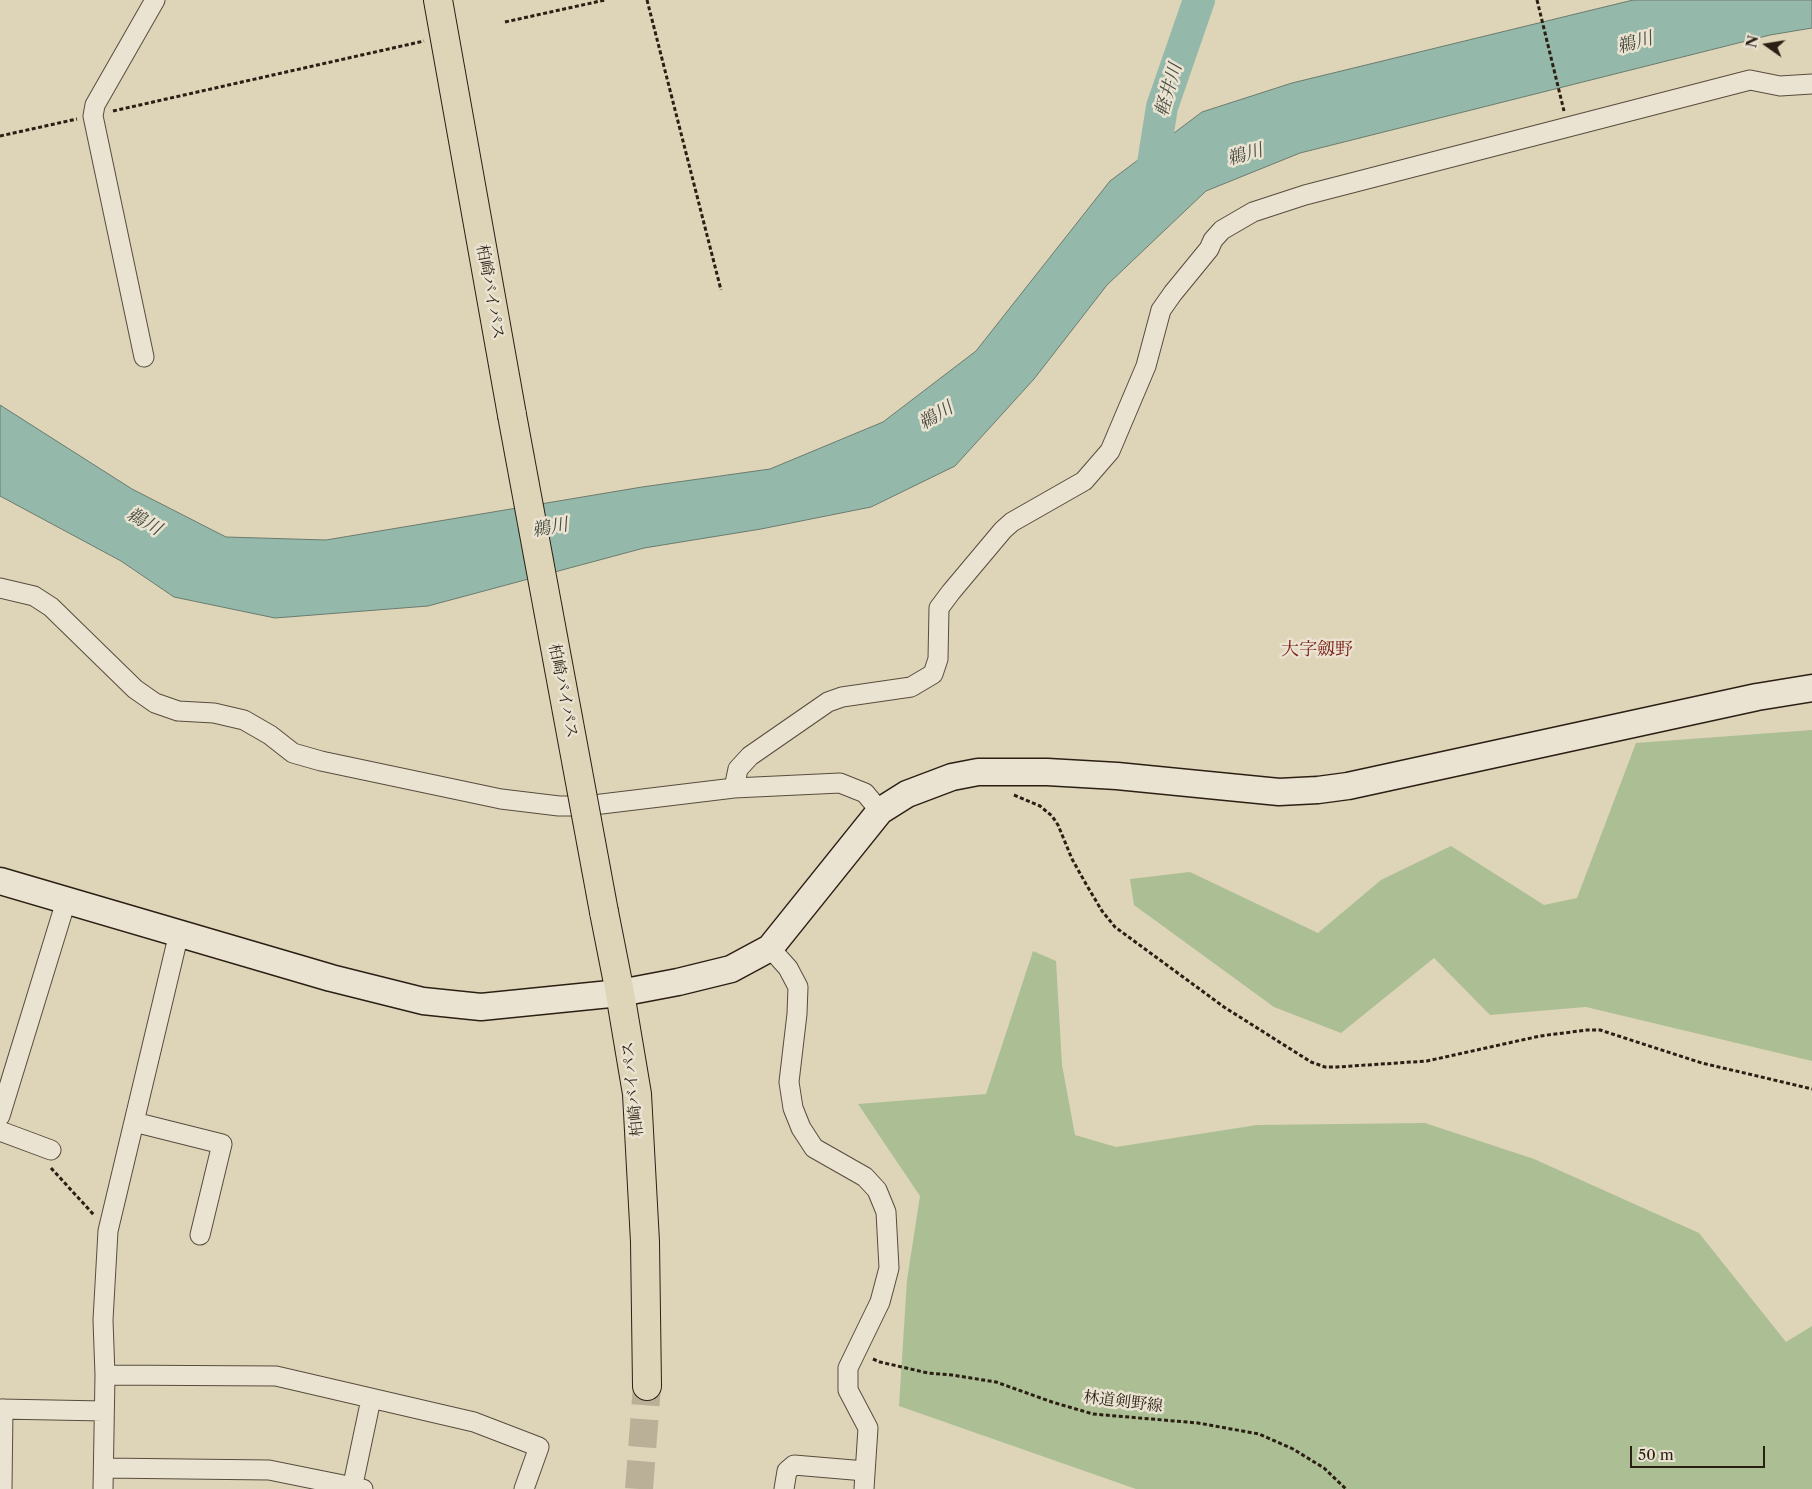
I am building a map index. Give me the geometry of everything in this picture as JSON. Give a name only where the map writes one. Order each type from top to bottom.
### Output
[{"type":"highway","name":"柏崎バイパス","points":[[438,0],[512,415],[620,992],[637,1094],[645,1242],[647,1386]]},
{"type":"street","points":[[144,357],[93,116],[95,105],[155,0]]},
{"type":"street","points":[[734,788],[738,769],[750,756],[828,702],[842,697],[911,687],[933,674],[938,658],[938,616],[940,608],[1003,530],[1012,522],[1084,481],[1110,451],[1146,366],[1161,310],[1210,249],[1213,240],[1222,230],[1253,212],[1305,195],[1750,80],[1780,86],[1812,84]]},
{"type":"street","points":[[0,588],[34,596],[51,608],[135,689],[155,703],[178,711],[214,713],[244,720],[270,735],[293,753],[321,761],[501,799],[559,806],[585,806],[734,788],[840,782],[864,793],[880,811]]},
{"type":"street","points":[[0,881],[66,902],[331,978],[422,1001],[481,1007],[620,992],[678,982],[731,969],[770,948],[880,811],[908,794],[952,776],[978,772],[1078,773],[1279,792],[1318,790],[1348,786],[1757,697],[1812,688]]},
{"type":"street","points":[[0,1116],[66,902]]},
{"type":"street","points":[[103,1489],[105,1375],[103,1320],[108,1230],[179,934]]},
{"type":"street","points":[[770,948],[788,968],[798,987],[790,1082],[792,1108],[800,1128],[814,1148],[865,1177],[878,1190],[886,1212],[889,1268],[880,1302],[848,1368],[848,1390],[868,1428],[865,1480],[794,1465],[788,1471],[784,1489]]},
{"type":"street","points":[[134,1122],[222,1144],[200,1234]]},
{"type":"street","points":[[0,1130],[51,1150]]},
{"type":"street","points":[[105,1375],[276,1376],[474,1422],[539,1447],[524,1489]]},
{"type":"street","points":[[104,1468],[269,1470],[356,1488],[371,1399]]},
{"type":"street","points":[[2,1489],[2,1408],[104,1411]]},
{"type":"path","points":[[505,22],[605,0]]},
{"type":"path","points":[[647,0],[720,290]]},
{"type":"path","points":[[1537,0],[1566,118]]},
{"type":"path","points":[[0,136],[427,40]]},
{"type":"path","points":[[1010,794],[1031,801],[1052,816],[1086,884],[1102,911],[1115,927],[1224,1007],[1311,1062],[1325,1067],[1337,1067],[1427,1061],[1540,1036],[1600,1030],[1702,1064],[1812,1089]]},
{"type":"path","points":[[28,1141],[108,1230]]},
{"type":"path","name":"林道剣野線","points":[[857,1351],[880,1362],[928,1373],[996,1382],[1093,1414],[1198,1423],[1259,1434],[1293,1448],[1324,1468],[1346,1489]]},
{"type":"shaded area","points":[[1812,730],[1812,1061],[1586,1007],[1490,1015],[1434,958],[1341,1033],[1274,1007],[1134,905],[1130,879],[1190,872],[1318,933],[1381,880],[1451,846],[1544,905],[1577,898],[1636,743]]},
{"type":"shaded area","points":[[1033,951],[1056,961],[1062,1065],[1075,1135],[1116,1147],[1257,1125],[1425,1123],[1534,1159],[1699,1233],[1786,1342],[1812,1326],[1812,1489],[1136,1489],[899,1406],[907,1280],[920,1196],[858,1104],[986,1094]]},
{"type":"water","name":"鵜川","points":[[1633,0],[1812,0],[1812,28],[1770,35],[1300,153],[1206,191],[1107,285],[1034,379],[955,466],[871,507],[761,529],[644,548],[428,606],[275,618],[174,597],[121,561],[0,496],[0,405],[132,489],[226,537],[326,540],[642,487],[770,469],[883,422],[976,351],[1110,181],[1202,112],[1292,83]]},
{"type":"waterway","name":"軽井川","points":[[1150,182],[1162,107],[1199,0]]},
{"type":"tunnel","points":[[639,1489],[647,1386]]},
{"type":"district","name":"大字劔野","points":[[1317,650]]}]
